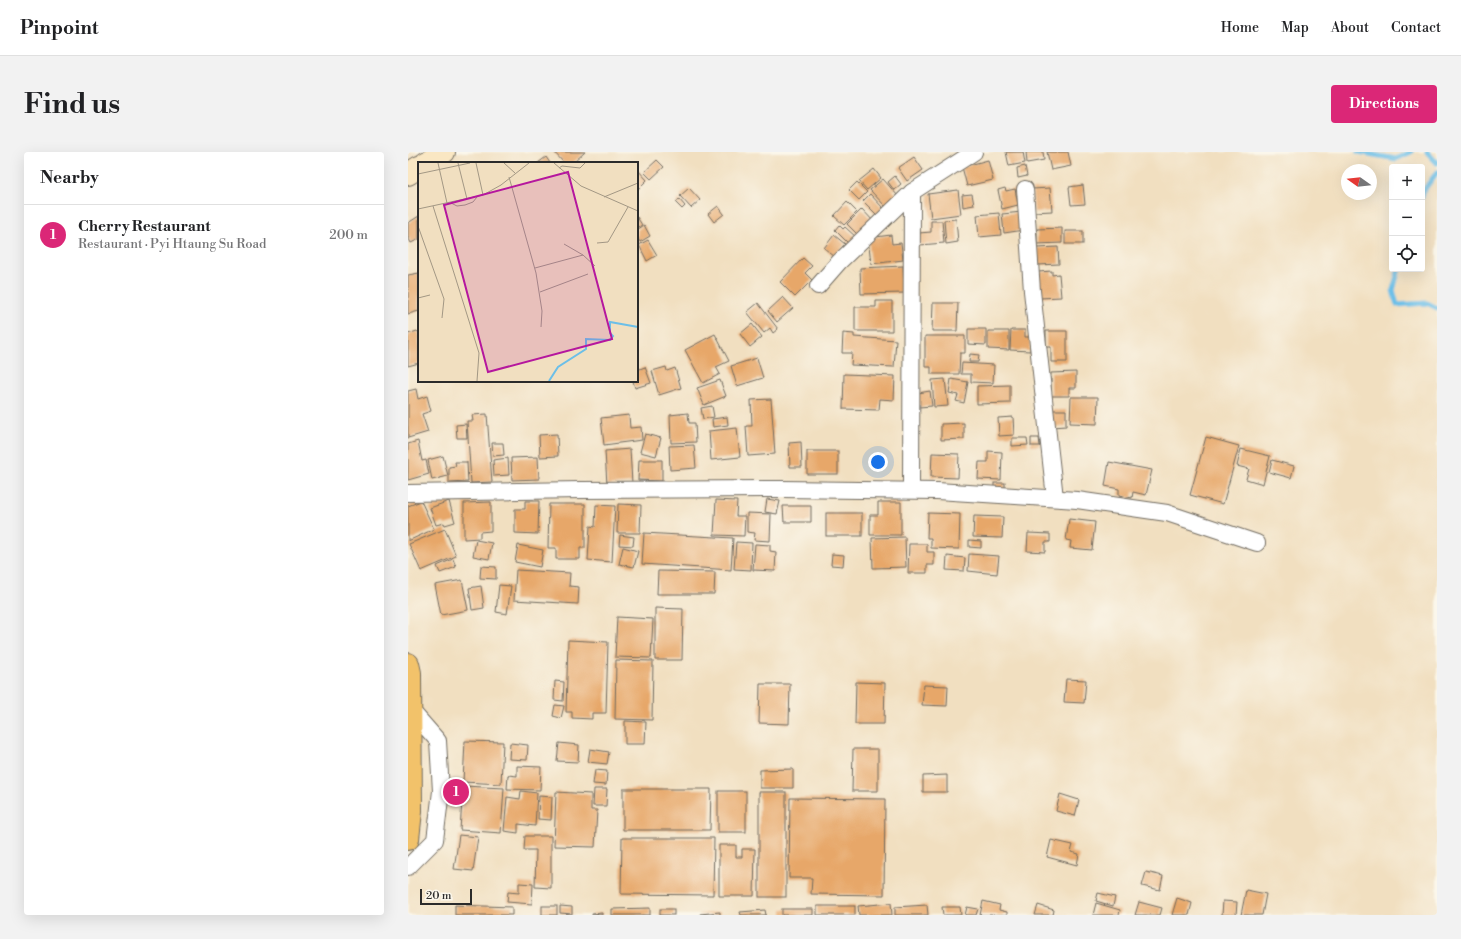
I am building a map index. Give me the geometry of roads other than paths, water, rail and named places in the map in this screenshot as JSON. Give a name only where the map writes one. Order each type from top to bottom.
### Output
[{"type":"highway","points":[[408,839],[411,811],[409,772],[409,670]]},
{"type":"main road","points":[[428,162],[444,152]]},
{"type":"main road","points":[[408,174],[418,168]]},
{"type":"street","points":[[818,286],[839,262],[912,192],[974,152]]},
{"type":"street","points":[[1025,189],[1032,291],[1055,498]]},
{"type":"street","points":[[911,490],[912,192]]},
{"type":"street","points":[[408,493],[581,490],[911,490],[1055,498],[1167,513],[1257,543]]},
{"type":"street","points":[[408,867],[435,840],[440,791],[438,740],[410,709]]},
{"type":"waterway","points":[[1358,152],[1396,159],[1411,152]]},
{"type":"waterway","points":[[1427,152],[1437,163]]},
{"type":"waterway","points":[[1425,189],[1437,172]]},
{"type":"waterway","points":[[1398,272],[1393,290],[1397,305],[1427,303],[1437,308]]},
{"type":"place","name":"Cherry Restaurant","points":[[456,792]]}]
